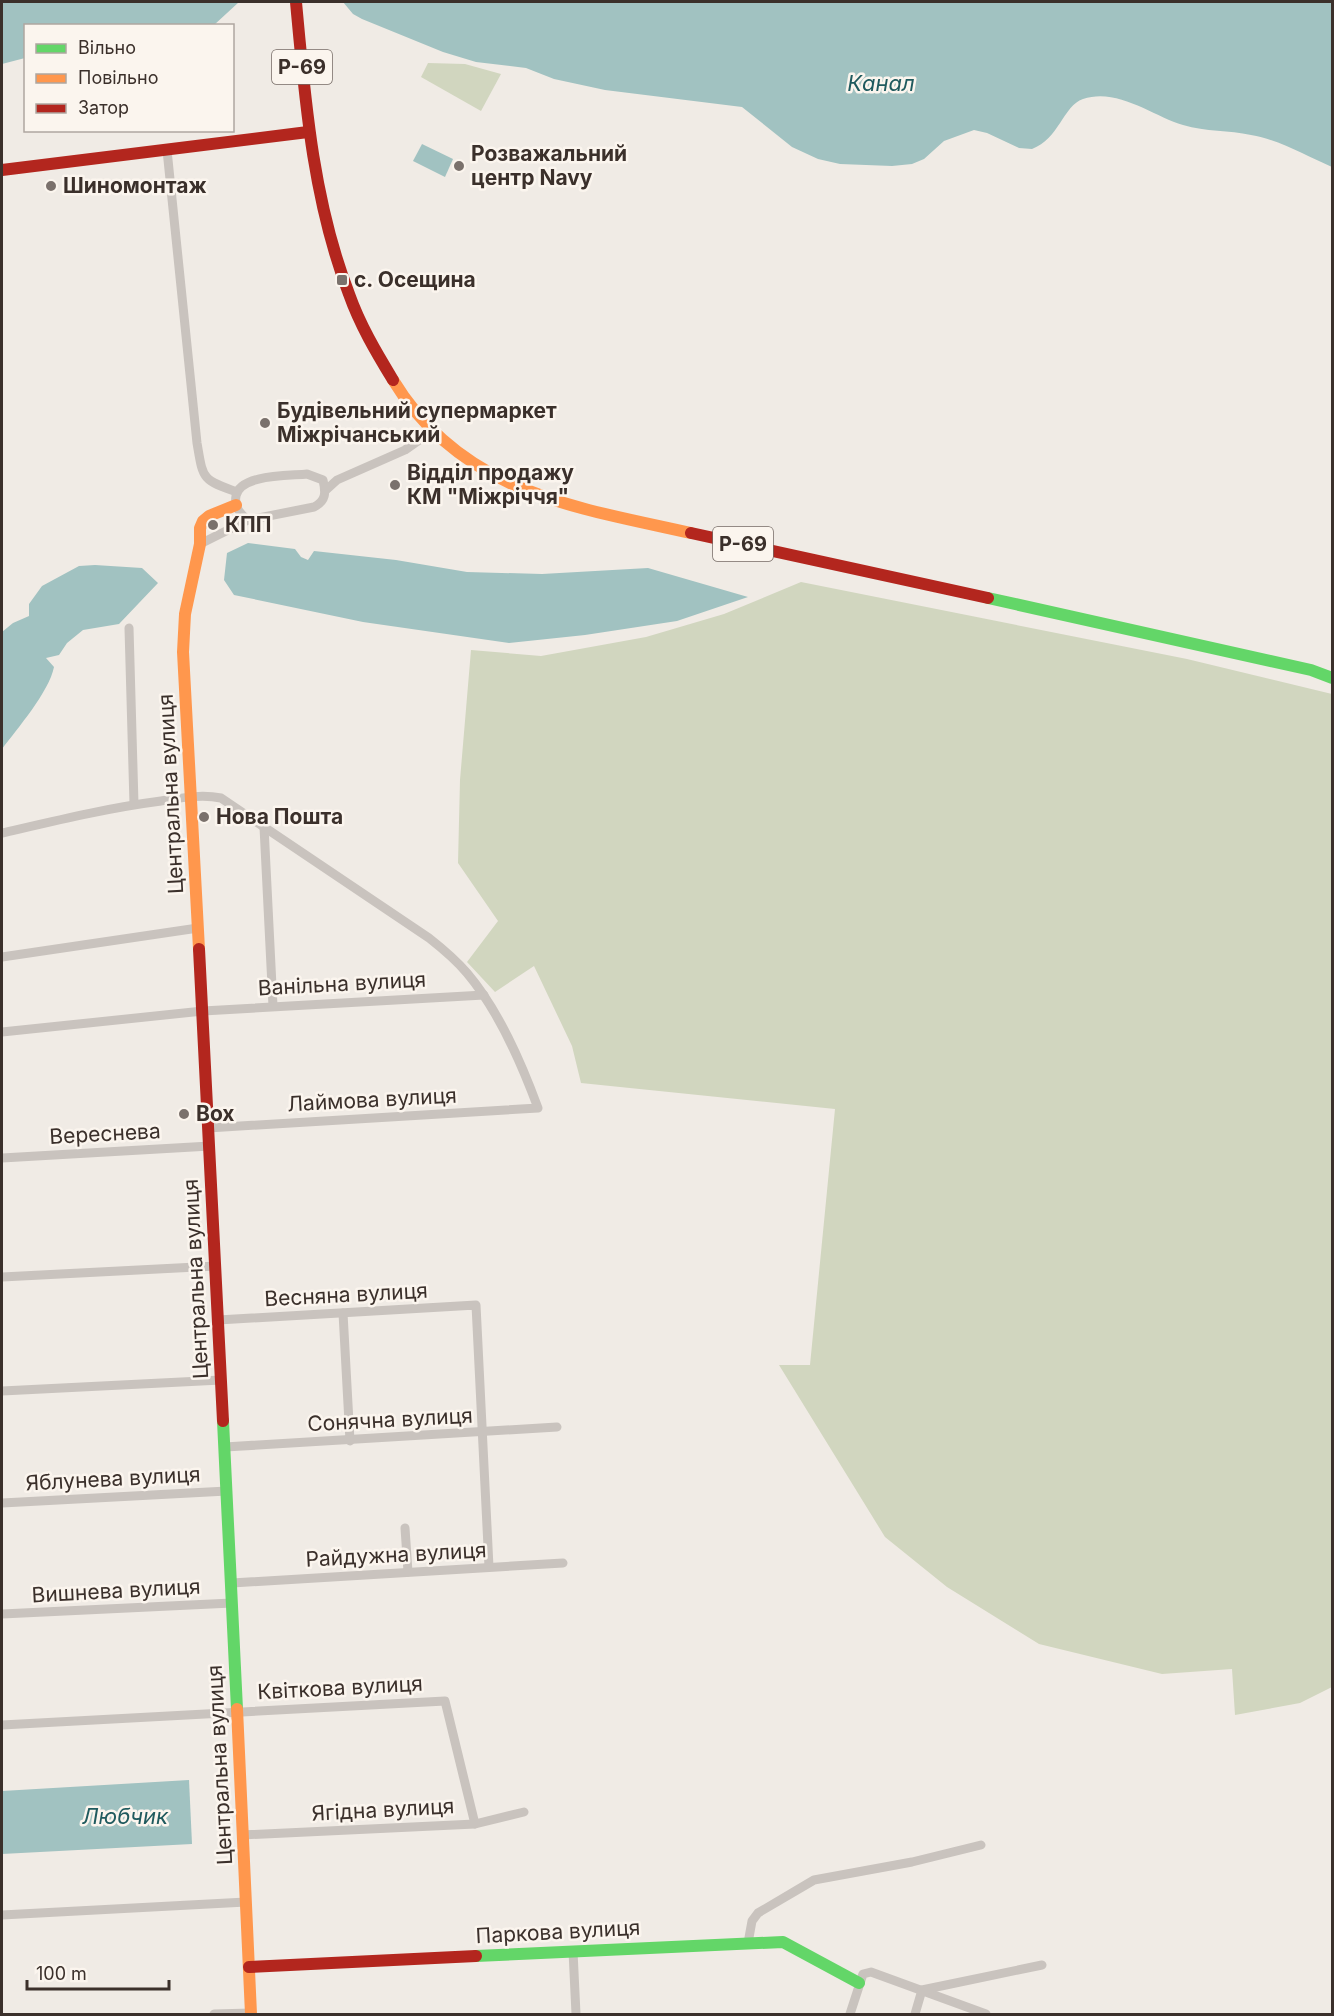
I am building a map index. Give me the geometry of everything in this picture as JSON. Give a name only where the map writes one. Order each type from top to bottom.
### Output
[{"type":"street","name":"Р-69","points":[[296,2],[308,132],[333,249],[348,296],[364,332],[407,402],[432,431],[466,458],[520,489],[595,512],[1311,670],[1332,678]]},
{"type":"street","points":[[2,170],[308,132]]},
{"type":"street","points":[[167,150],[202,473],[211,482],[237,498]]},
{"type":"street","points":[[324,485],[405,450],[432,431]]},
{"type":"street","points":[[200,544],[248,520],[321,504],[324,499],[324,485],[316,476],[308,474],[262,478],[247,482],[240,486],[237,498],[238,510],[248,520]]},
{"type":"street","name":"Центральна вулиця","points":[[237,498],[209,516],[200,528],[200,544],[185,614],[183,652],[232,1583],[251,2014]]},
{"type":"street","points":[[129,628],[134,804]]},
{"type":"street","points":[[2,833],[134,804],[192,796],[221,798],[429,938],[451,956],[484,995]]},
{"type":"street","points":[[264,827],[273,1006]]},
{"type":"street","points":[[2,957],[198,928]]},
{"type":"street","name":"Ванільна вулиця","points":[[2,1032],[203,1011],[484,995]]},
{"type":"street","name":"Лаймова вулиця","points":[[208,1128],[538,1108],[514,1050],[484,995]]},
{"type":"street","name":"Вереснева","points":[[2,1158],[210,1146]]},
{"type":"street","points":[[2,1277],[216,1266]]},
{"type":"street","name":"Весняна вулиця","points":[[218,1320],[477,1305],[482,1432]]},
{"type":"street","points":[[343,1313],[350,1440]]},
{"type":"street","points":[[2,1391],[221,1380]]},
{"type":"street","name":"Сонячна вулиця","points":[[225,1447],[557,1428]]},
{"type":"street","points":[[482,1432],[489,1567]]},
{"type":"street","name":"Яблунева вулиця","points":[[2,1503],[227,1491]]},
{"type":"street","points":[[405,1528],[408,1572]]},
{"type":"street","name":"Райдужна вулиця","points":[[232,1583],[563,1563]]},
{"type":"street","name":"Вишнева вулиця","points":[[2,1614],[232,1603]]},
{"type":"street","name":"Квіткова вулиця","points":[[2,1725],[446,1701],[475,1824]]},
{"type":"street","name":"Ягідна вулиця","points":[[242,1835],[475,1824],[524,1812]]},
{"type":"street","points":[[748,1943],[753,1921],[758,1913],[814,1880],[912,1862],[981,1845]]},
{"type":"street","points":[[2,1915],[246,1902]]},
{"type":"street","name":"Паркова вулиця","points":[[249,1967],[783,1942],[859,1983]]},
{"type":"street","points":[[573,1951],[576,2014]]},
{"type":"street","points":[[922,1990],[1042,1965]]},
{"type":"street","points":[[850,2014],[863,1974],[871,1972],[986,2014]]},
{"type":"street","points":[[915,2014],[922,1990]]},
{"type":"street","points":[[214,2014],[251,2014]]},
{"type":"green space","points":[[428,63],[465,64],[501,74],[481,111],[421,77]]},
{"type":"green space","points":[[801,582],[1187,659],[1332,694],[1332,1687],[1300,1703],[1235,1715],[1232,1669],[1162,1674],[1039,1644],[947,1587],[885,1537],[779,1365],[810,1365],[835,1109],[581,1083],[572,1046],[534,966],[495,992],[467,962],[498,921],[458,863],[460,780],[471,650],[541,656],[646,637],[724,614]]},
{"type":"water","points":[[2,2],[239,2],[215,24],[24,24],[24,58],[2,64]]},
{"type":"water","name":"Канал","points":[[343,2],[1332,2],[1332,167],[1283,144],[1262,137],[1183,125],[1122,100],[1096,96],[1076,103],[1049,138],[1032,149],[1019,148],[987,133],[974,130],[944,141],[924,159],[912,164],[892,166],[840,164],[818,159],[792,147],[742,107],[605,90],[554,79],[526,68],[476,62],[443,52],[362,19],[353,14]]},
{"type":"water","points":[[422,144],[453,159],[445,177],[413,161]]},
{"type":"water","points":[[248,543],[295,549],[301,557],[308,560],[314,551],[396,560],[467,572],[542,574],[648,568],[748,597],[677,621],[585,635],[509,643],[363,622],[234,595],[224,580],[227,553]]},
{"type":"water","points":[[79,566],[142,568],[158,583],[119,624],[83,630],[67,643],[59,655],[46,658],[54,667],[46,688],[2,749],[2,632],[13,623],[29,616],[29,604],[42,586]]},
{"type":"water","name":"Любчик","points":[[189,1780],[192,1844],[2,1854],[2,1791]]},
{"type":"traffic: fast","points":[[988,598],[1311,670],[1332,678]]},
{"type":"traffic: fast","points":[[223,1421],[237,1709]]},
{"type":"traffic: fast","points":[[476,1956],[783,1942],[859,1983]]},
{"type":"traffic: slow","points":[[393,380],[420,418],[452,448],[486,471],[523,489],[563,503],[691,533]]},
{"type":"traffic: slow","points":[[199,949],[183,652],[185,614],[203,521],[209,516],[236,505]]},
{"type":"traffic: slow","points":[[237,1709],[251,2014]]},
{"type":"traffic: jam","points":[[296,2],[312,150],[327,223],[353,305],[393,380]]},
{"type":"traffic: jam","points":[[2,170],[308,132]]},
{"type":"traffic: jam","points":[[691,533],[988,598]]},
{"type":"traffic: jam","points":[[199,949],[223,1421]]},
{"type":"traffic: jam","points":[[249,1967],[476,1956]]},
{"type":"place","name":"Розважальний центр Navy","points":[[459,166]]},
{"type":"place","name":"Шиномонтаж","points":[[51,186]]},
{"type":"place","name":"с. Осещина","points":[[342,280]]},
{"type":"place","name":"Будівельний супермаркет Міжрічанський","points":[[265,423]]},
{"type":"place","name":"Відділ продажу КМ \"Міжріччя\"","points":[[395,485]]},
{"type":"place","name":"КПП","points":[[213,525]]},
{"type":"place","name":"Нова Пошта","points":[[204,817]]},
{"type":"place","name":"Box","points":[[184,1114]]}]
